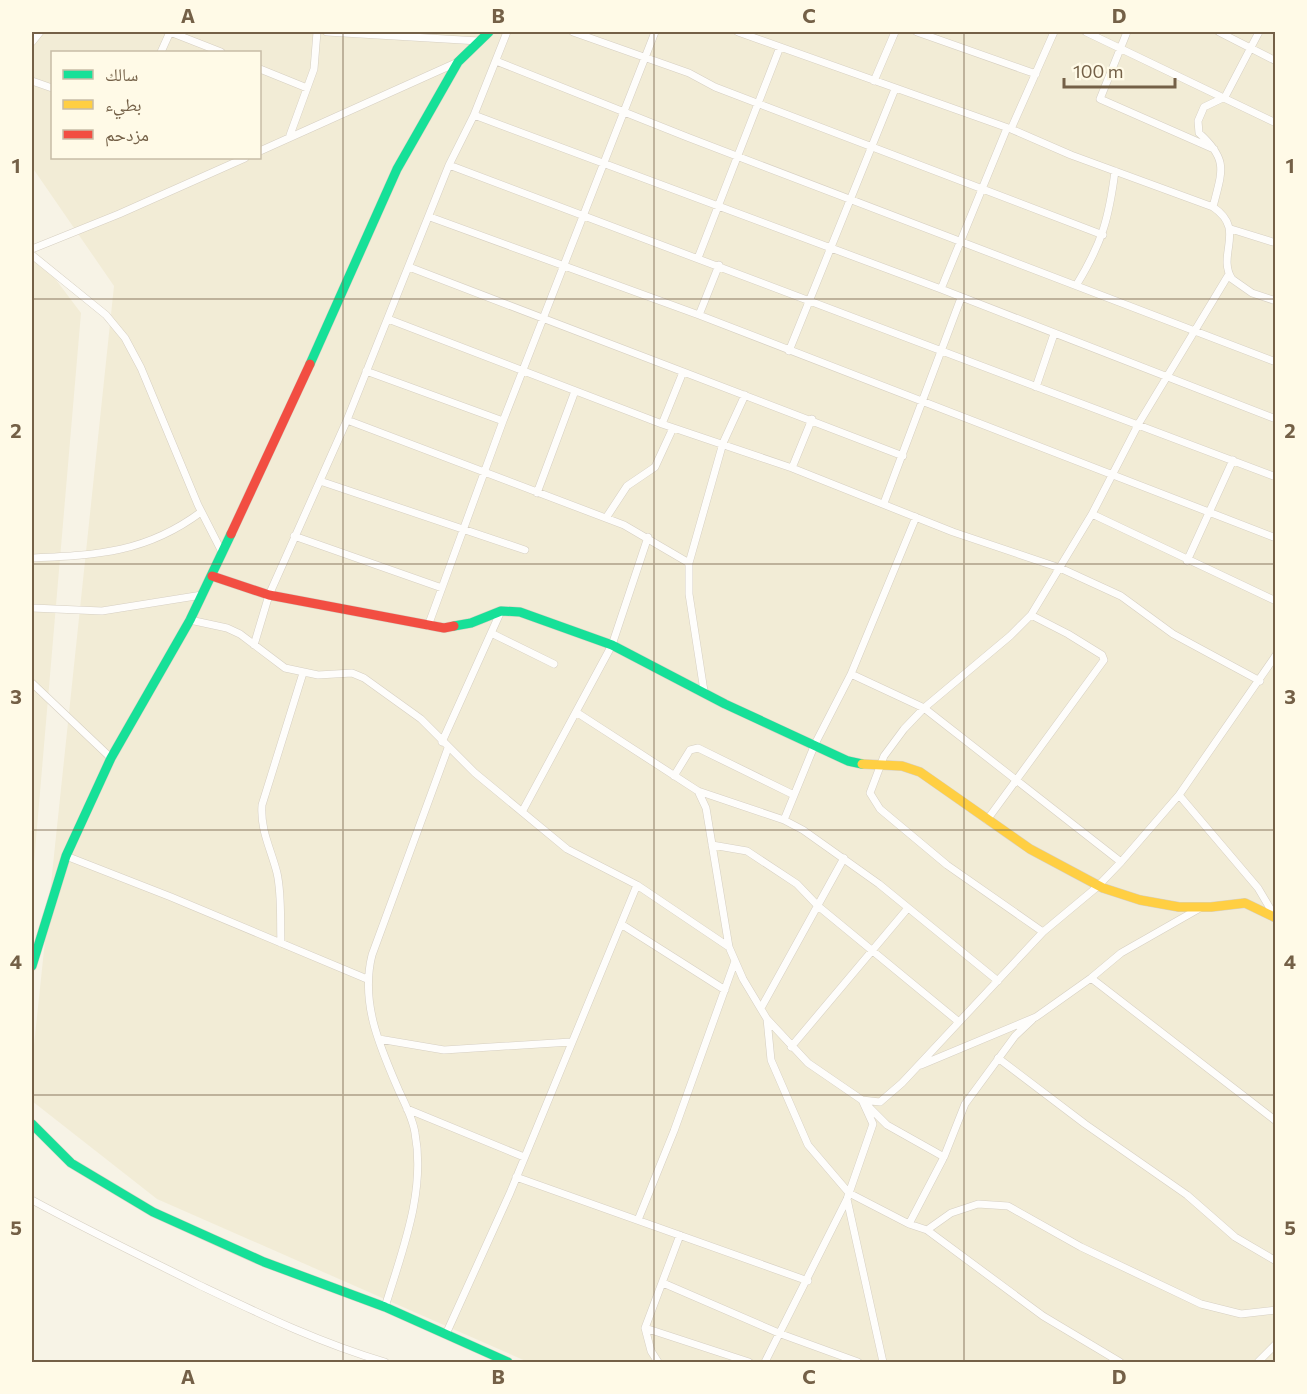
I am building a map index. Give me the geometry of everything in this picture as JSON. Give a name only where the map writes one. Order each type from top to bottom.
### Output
[{"type":"street","points":[[32,42],[40,32]]},
{"type":"street","points":[[161,51],[170,32],[218,51]]},
{"type":"street","points":[[290,135],[315,62],[316,32]]},
{"type":"street","points":[[327,32],[479,41]]},
{"type":"street","points":[[32,966],[66,856],[111,759],[190,620],[212,576],[309,369],[397,170],[458,62],[489,32]]},
{"type":"street","points":[[254,645],[270,595],[294,536],[347,420],[449,165],[474,115],[507,32]]},
{"type":"street","points":[[573,32],[689,74],[711,85],[1103,235]]},
{"type":"street","points":[[428,626],[503,421],[605,165],[655,32]]},
{"type":"street","points":[[738,32],[1009,129],[1213,207],[1227,220],[1231,229],[1229,274],[1165,377],[1092,514],[1031,615],[1010,636],[924,708],[890,747],[879,766],[870,793],[880,809],[947,865],[1043,932]]},
{"type":"street","points":[[874,81],[895,32]]},
{"type":"street","points":[[917,32],[1036,74]]},
{"type":"street","points":[[941,289],[982,190],[1054,32]]},
{"type":"street","points":[[1086,32],[1275,123]]},
{"type":"street","points":[[1127,32],[1101,93],[1102,101],[1218,151]]},
{"type":"street","points":[[1219,32],[1275,61]]},
{"type":"street","points":[[1213,207],[1221,172],[1218,151],[1199,133],[1198,122],[1204,107],[1225,97],[1259,32]]},
{"type":"street","points":[[698,258],[780,47]]},
{"type":"street","points":[[496,61],[1275,362]]},
{"type":"street","points":[[261,150],[290,135],[458,62]]},
{"type":"street","points":[[261,69],[307,88]]},
{"type":"street","points":[[32,81],[51,88]]},
{"type":"street","points":[[789,351],[895,89]]},
{"type":"street","points":[[474,115],[941,289],[1275,419]]},
{"type":"street","points":[[32,249],[243,159]]},
{"type":"street","points":[[449,165],[719,265],[1036,387],[1139,423],[1275,477]]},
{"type":"street","points":[[1077,284],[1103,235],[1108,219],[1115,171]]},
{"type":"street","points":[[430,217],[699,315],[1275,538]]},
{"type":"street","points":[[1231,229],[1275,243]]},
{"type":"street","points":[[32,255],[106,315],[125,338],[141,368],[201,512],[222,552]]},
{"type":"street","points":[[699,315],[719,265]]},
{"type":"street","points":[[409,267],[812,419],[903,456]]},
{"type":"street","points":[[1229,274],[1240,286],[1275,301]]},
{"type":"street","points":[[884,503],[961,298]]},
{"type":"street","points":[[388,319],[662,424],[792,468],[953,532],[1060,568],[1121,596],[1173,634],[1260,681]]},
{"type":"street","points":[[1036,387],[1054,333]]},
{"type":"street","points":[[366,371],[503,421]]},
{"type":"street","points":[[662,424],[683,372]]},
{"type":"street","points":[[537,493],[575,391]]},
{"type":"street","points":[[704,691],[689,594],[689,563],[723,443],[745,395]]},
{"type":"street","points":[[792,468],[812,419]]},
{"type":"street","points":[[347,420],[606,518],[648,537],[689,563]]},
{"type":"street","points":[[606,518],[627,486],[655,467],[673,428]]},
{"type":"street","points":[[1187,561],[1233,460]]},
{"type":"street","points":[[320,481],[525,550]]},
{"type":"street","points":[[32,558],[76,557],[151,542],[175,531],[201,512]]},
{"type":"street","points":[[1092,514],[1275,601]]},
{"type":"street","points":[[784,820],[815,744],[851,674],[916,517]]},
{"type":"street","points":[[294,536],[442,588]]},
{"type":"street","points":[[522,812],[612,645],[648,537]]},
{"type":"street","points":[[212,576],[270,595],[428,626],[458,627],[501,611],[520,612],[612,645],[704,691],[725,704],[861,765],[895,765],[920,772],[987,820],[1097,887],[1138,900],[1200,908],[1248,902],[1275,918]]},
{"type":"street","points":[[32,608],[102,611],[202,595]]},
{"type":"street","points":[[442,742],[501,611]]},
{"type":"street","points":[[987,820],[1104,660],[1102,655],[1083,643],[1031,615]]},
{"type":"street","points":[[190,620],[227,628],[285,668],[303,673],[352,673],[364,678],[421,720],[448,748],[567,849],[596,866],[637,885],[729,947]]},
{"type":"street","points":[[491,633],[554,664]]},
{"type":"street","points":[[862,1100],[880,1102],[919,1066],[1043,932],[1097,887],[1121,862],[1179,795],[1260,681],[1275,655]]},
{"type":"street","points":[[281,943],[277,875],[262,830],[261,817],[262,805],[303,673]]},
{"type":"street","points":[[851,674],[924,708],[1121,862]]},
{"type":"street","points":[[32,683],[111,759]]},
{"type":"street","points":[[576,712],[698,791],[784,820],[844,858],[998,981]]},
{"type":"street","points":[[385,1307],[415,1207],[418,1153],[415,1131],[378,1039],[370,1012],[367,979],[372,955],[448,748]]},
{"type":"street","points":[[674,776],[690,750],[698,748],[794,795]]},
{"type":"street","points":[[698,791],[706,808],[729,947],[767,1019],[808,1063],[862,1100],[887,1125],[944,1156]]},
{"type":"street","points":[[1179,795],[1258,888],[1275,918]]},
{"type":"street","points":[[712,845],[747,851],[797,884],[818,906],[959,1022]]},
{"type":"street","points":[[66,856],[367,979]]},
{"type":"street","points":[[761,1008],[844,858]]},
{"type":"street","points":[[447,1335],[516,1177],[637,885]]},
{"type":"street","points":[[791,1047],[908,908]]},
{"type":"street","points":[[909,1224],[944,1156],[965,1104],[1015,1036],[1036,1017],[1091,978],[1121,953],[1200,908]]},
{"type":"street","points":[[621,924],[725,990]]},
{"type":"street","points":[[638,1220],[674,1131],[735,961]]},
{"type":"street","points":[[1091,978],[1275,1121]]},
{"type":"street","points":[[919,1066],[1036,1017]]},
{"type":"street","points":[[767,1019],[771,1060],[808,1145],[848,1196],[883,1362]]},
{"type":"street","points":[[378,1039],[444,1050],[571,1042]]},
{"type":"street","points":[[998,1058],[1085,1124],[1187,1195],[1235,1237],[1275,1261]]},
{"type":"street","points":[[765,1362],[808,1281],[848,1196],[873,1124],[862,1100]]},
{"type":"street","points":[[407,1109],[524,1156]]},
{"type":"street","points":[[32,1124],[71,1163],[153,1212],[264,1262],[385,1307],[508,1362]]},
{"type":"street","points":[[516,1177],[808,1281]]},
{"type":"street","points":[[848,1196],[927,1230],[1043,1316],[1120,1362]]},
{"type":"street","points":[[32,1200],[108,1242],[273,1320],[318,1340],[385,1362]]},
{"type":"street","points":[[927,1230],[951,1213],[978,1204],[1008,1206],[1081,1247],[1201,1304],[1241,1314],[1275,1310]]},
{"type":"street","points":[[658,1362],[651,1351],[645,1328],[680,1235]]},
{"type":"street","points":[[663,1283],[781,1334],[858,1362]]},
{"type":"street","points":[[645,1328],[749,1362]]},
{"type":"street","points":[[1258,1362],[1275,1344]]},
{"type":"shaded area","points":[[32,32],[1275,32],[1275,1362],[528,1362],[157,1199],[32,1101],[32,1064],[114,286],[32,167]]},
{"type":"shaded area","points":[[32,248],[81,313],[32,886]]},
{"type":"traffic: fast","points":[[310,364],[397,169],[458,62],[489,32]]},
{"type":"traffic: fast","points":[[32,966],[66,856],[111,758],[190,620],[231,534]]},
{"type":"traffic: fast","points":[[454,626],[471,623],[501,611],[520,612],[612,645],[725,704],[848,761],[862,764]]},
{"type":"traffic: fast","points":[[32,1124],[71,1163],[153,1212],[264,1262],[385,1307],[508,1362]]},
{"type":"traffic: slow","points":[[862,764],[902,766],[920,772],[1030,849],[1103,888],[1140,900],[1179,907],[1211,907],[1245,903],[1276,918]]},
{"type":"traffic: jam","points":[[231,534],[310,364]]},
{"type":"traffic: jam","points":[[212,576],[269,595],[444,628],[454,626]]}]
